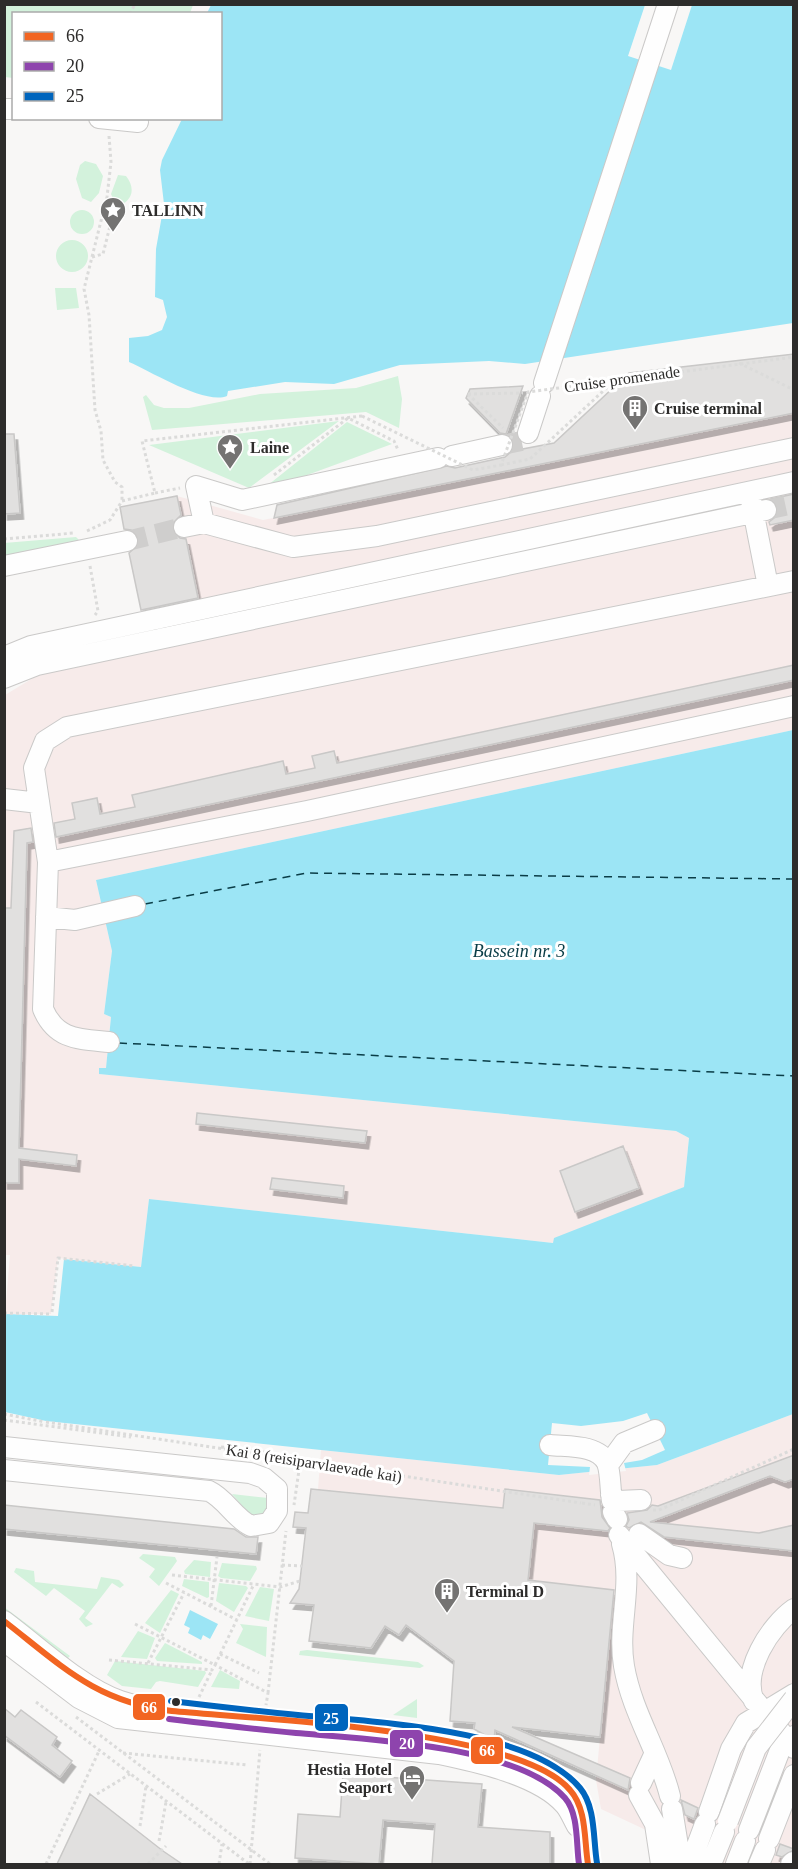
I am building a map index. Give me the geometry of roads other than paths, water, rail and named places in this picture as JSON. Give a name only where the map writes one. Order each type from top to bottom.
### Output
[{"type":"street","points":[[204,523],[196,486],[242,500],[445,457],[514,438],[538,390],[668,4]]},
{"type":"street","points":[[115,120],[138,122]]},
{"type":"street","points":[[184,527],[204,523],[293,548],[377,536],[794,448]]},
{"type":"street","points":[[6,667],[31,646],[794,482]]},
{"type":"street","points":[[749,491],[760,511],[768,586]]},
{"type":"street","points":[[6,667],[37,665],[760,511]]},
{"type":"street","points":[[4,566],[127,541]]},
{"type":"street","points":[[109,1042],[78,1039],[62,1034],[49,1023],[43,1009],[48,862],[34,768],[38,753],[50,737],[67,727],[794,581]]},
{"type":"street","points":[[48,862],[307,811],[794,706]]},
{"type":"street","points":[[6,794],[39,803]]},
{"type":"street","points":[[46,917],[75,920],[135,906]]},
{"type":"street","points":[[608,1465],[624,1443],[655,1430]]},
{"type":"street","points":[[550,1445],[591,1450],[602,1456],[608,1465],[613,1512],[628,1575],[624,1663],[632,1700],[671,1802],[681,1864]]},
{"type":"street","points":[[4,1447],[250,1473],[264,1478],[277,1489],[277,1511],[269,1523],[251,1526],[237,1516],[219,1496],[208,1491],[4,1470]]},
{"type":"street","points":[[613,1512],[618,1501],[645,1505]]},
{"type":"street","points":[[613,1512],[758,1706],[792,1737],[736,1864]]},
{"type":"street","points":[[639,1534],[669,1555],[682,1558]]},
{"type":"street","points":[[758,1706],[752,1678],[758,1657],[772,1630],[794,1609]]},
{"type":"street","points":[[4,1621],[102,1693],[137,1705],[422,1737],[473,1746],[549,1773],[573,1794],[579,1804],[588,1864]]},
{"type":"street","points":[[4,1641],[26,1655],[79,1698],[118,1718],[439,1754],[509,1772],[555,1796],[566,1806],[583,1836]]},
{"type":"street","points":[[26,1655],[57,1670],[69,1670]]},
{"type":"street","points":[[690,1864],[738,1735],[758,1706],[794,1694]]},
{"type":"street","points":[[711,1864],[756,1748],[794,1699]]},
{"type":"street","points":[[398,1750],[412,1745],[422,1737]]},
{"type":"street","points":[[654,1755],[640,1789],[654,1824],[661,1864]]},
{"type":"street","points":[[764,1851],[794,1775]]},
{"type":"water","points":[[211,5],[793,5],[793,323],[525,364],[489,361],[400,365],[334,384],[285,382],[228,391],[227,396],[217,398],[192,392],[129,362],[129,338],[148,336],[162,330],[167,317],[163,300],[155,297],[156,249],[164,204],[160,170],[162,160],[182,120],[222,120],[222,12],[208,12]]},
{"type":"water","name":"Bassein nr. 3","points":[[793,730],[793,1414],[657,1465],[559,1475],[46,1421],[5,1412],[5,1314],[58,1316],[64,1259],[141,1267],[149,1199],[553,1243],[554,1238],[684,1187],[689,1138],[676,1131],[99,1074],[99,1068],[106,1068],[111,1017],[104,1014],[112,951],[96,880]]},
{"type":"water","points":[[190,1610],[218,1624],[210,1639],[203,1635],[201,1640],[188,1633],[190,1628],[184,1625]]},
{"type":"tunnel","points":[[502,445],[526,440],[528,433]]},
{"type":"tunnel","points":[[766,510],[794,504]]},
{"type":"tunnel","points":[[127,541],[184,527]]},
{"type":"place","name":"TALLINN","points":[[113,233]]},
{"type":"place","name":"Cruise terminal","points":[[635,431]]},
{"type":"place","name":"Laine","points":[[230,470]]},
{"type":"place","name":"Terminal D","points":[[447,1614]]},
{"type":"place","name":"Hestia Hotel Seaport","points":[[412,1801]]}]
